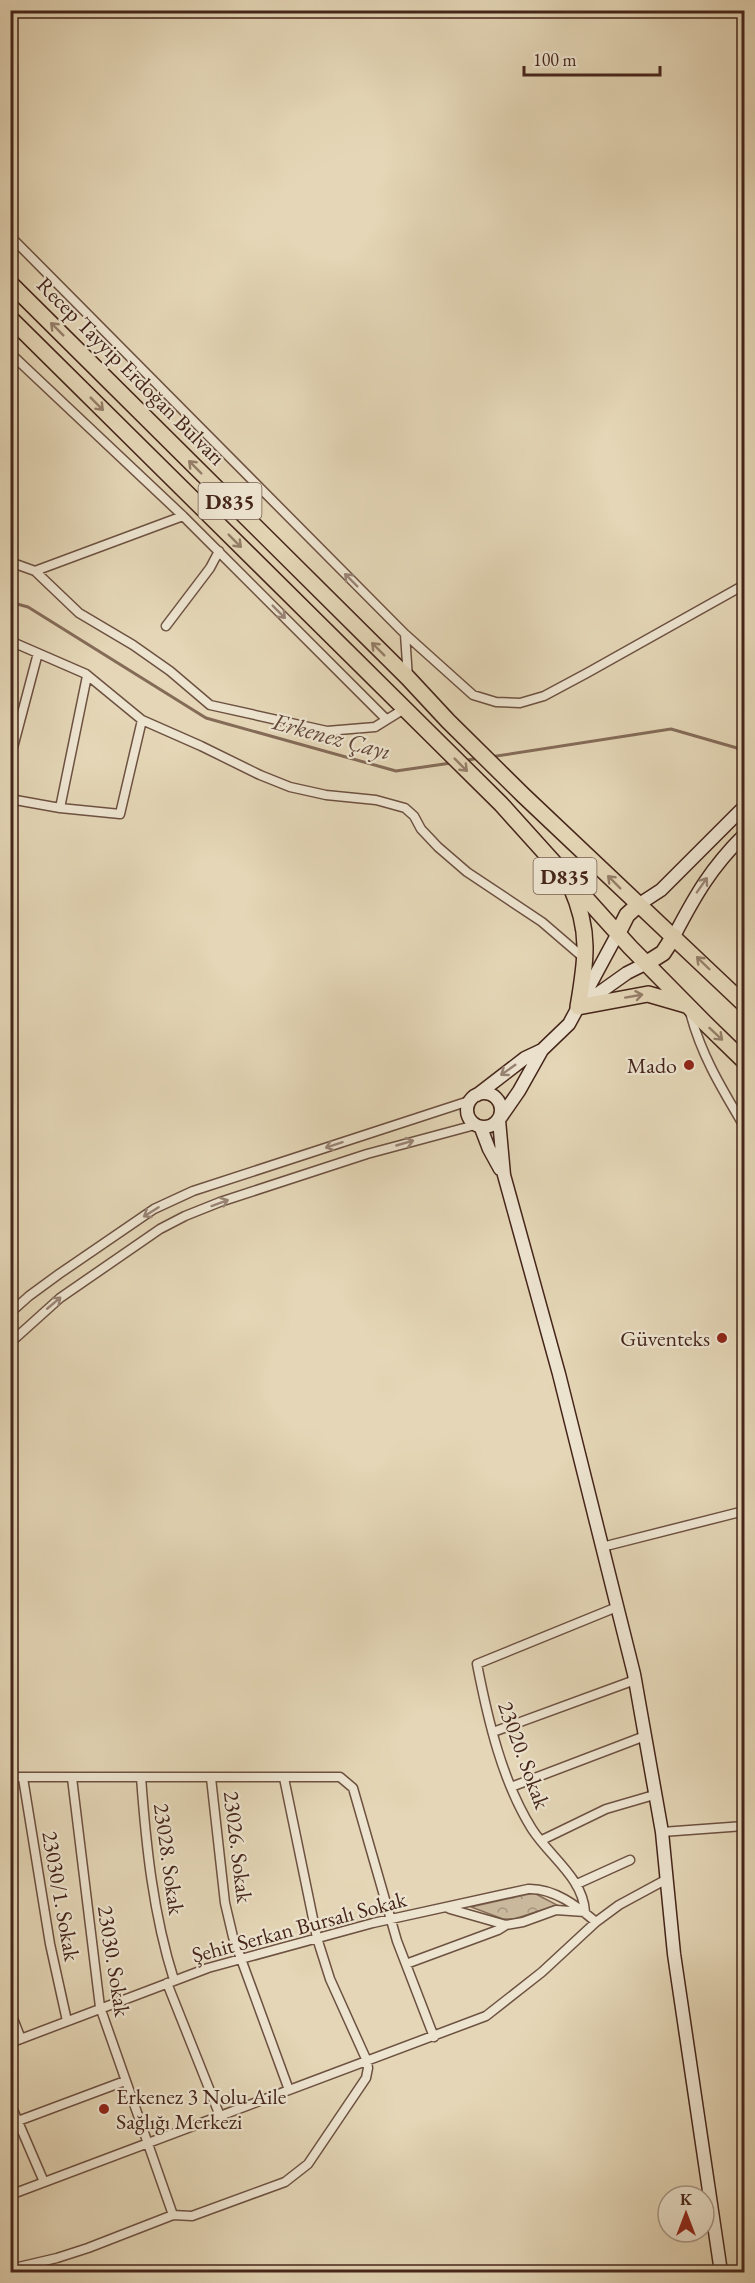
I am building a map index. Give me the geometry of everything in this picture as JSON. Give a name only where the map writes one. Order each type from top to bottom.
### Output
[{"type":"highway","name":"Recep Tayyip Erdoğan Bulvarı","points":[[10,284],[408,678],[448,721],[638,905]]},
{"type":"highway","name":"D835","points":[[10,318],[501,804],[630,947],[744,1061]]},
{"type":"highway","points":[[567,878],[577,901],[585,931],[585,959],[578,1007],[648,994],[689,1006]]},
{"type":"highway","name":"D835","points":[[638,905],[674,936],[744,1004]]},
{"type":"highway","points":[[618,933],[627,915],[638,905]]},
{"type":"highway","points":[[647,963],[663,953],[674,936]]},
{"type":"street","points":[[10,236],[405,634],[473,695],[496,702],[520,703],[544,696],[744,585]]},
{"type":"street","points":[[10,353],[219,551],[386,719]]},
{"type":"street","points":[[35,571],[183,516]]},
{"type":"street","points":[[166,627],[210,568],[219,551]]},
{"type":"street","points":[[10,562],[35,571],[79,613],[170,670],[210,705],[327,731],[375,727],[404,709]]},
{"type":"street","points":[[405,634],[408,678]]},
{"type":"street","points":[[10,641],[87,676],[142,720],[290,787],[326,795],[376,800],[405,808],[438,847],[467,872],[542,922],[585,959]]},
{"type":"street","points":[[10,759],[38,653]]},
{"type":"street","points":[[60,808],[87,676]]},
{"type":"street","points":[[10,799],[60,808],[120,814],[142,720]]},
{"type":"street","points":[[638,905],[661,890],[744,807]]},
{"type":"street","points":[[674,936],[698,890],[722,857],[744,835]]},
{"type":"street","points":[[10,1343],[60,1298],[160,1229],[185,1216],[220,1202],[367,1154],[478,1126],[491,1126],[500,1119],[519,1091],[542,1050],[569,1024],[618,933]]},
{"type":"street","points":[[578,1007],[627,973],[647,963]]},
{"type":"street","points":[[689,1006],[698,1042],[744,1126]]},
{"type":"street","points":[[504,1175],[478,1126],[468,1117],[467,1112],[473,1098],[525,1058],[542,1050]]},
{"type":"street","points":[[10,1313],[52,1280],[154,1209],[193,1191],[445,1111],[488,1093],[498,1100],[501,1105],[504,1175],[559,1374],[635,1680],[662,1832],[674,1954],[721,2272]]},
{"type":"street","points":[[602,1547],[744,1511]]},
{"type":"street","name":"23020. Sokak","points":[[585,1912],[584,1901],[577,1884],[533,1831],[511,1787],[493,1732],[477,1664],[617,1607]]},
{"type":"street","points":[[493,1732],[635,1680]]},
{"type":"street","points":[[511,1787],[645,1736]]},
{"type":"street","points":[[10,1777],[340,1777],[353,1788],[390,1920],[434,2037]]},
{"type":"street","name":"23028. Sokak","points":[[141,1777],[152,1886],[170,1981],[220,2116]]},
{"type":"street","name":"23030/1. Sokak","points":[[23,1778],[50,1944],[67,2020]]},
{"type":"street","name":"23030. Sokak","points":[[72,1778],[100,2008],[173,2215]]},
{"type":"street","name":"23026. Sokak","points":[[211,1778],[225,1903],[240,1959],[289,2090]]},
{"type":"street","points":[[10,2269],[88,2248],[173,2215],[192,2216],[285,2182],[308,2164],[366,2078],[367,2061],[330,1979],[317,1938],[284,1778]]},
{"type":"street","points":[[542,1840],[606,1809],[654,1795]]},
{"type":"street","points":[[662,1832],[744,1826]]},
{"type":"street","points":[[577,1884],[630,1860]]},
{"type":"street","points":[[10,2195],[486,2016],[542,1972],[596,1922],[619,1905],[666,1879]]},
{"type":"street","name":"Şehit Serkan Bursalı Sokak","points":[[10,2043],[170,1981],[240,1959],[390,1920],[538,1889],[554,1894],[585,1912],[596,1922]]},
{"type":"street","points":[[446,1908],[506,1925]]},
{"type":"street","points":[[406,1964],[506,1925],[523,1922],[556,1910],[585,1912]]},
{"type":"street","points":[[10,2011],[21,2039]]},
{"type":"street","points":[[18,2121],[125,2080]]},
{"type":"street","points":[[10,2103],[44,2182]]},
{"type":"green space","points":[[534,1893],[557,1905],[514,1919],[503,1919],[471,1907]]},
{"type":"waterway","name":"Erkenez Çayı","points":[[10,602],[28,607],[206,718],[396,771],[451,763]]},
{"type":"waterway","name":"Erkenez Çayı","points":[[490,757],[671,729],[744,750]]},
{"type":"waterway","name":"Erkenez Çayı","points":[[464,761],[478,758]]},
{"type":"place","name":"Mado","points":[[689,1065]]},
{"type":"place","name":"Güventeks","points":[[722,1338]]},
{"type":"place","name":"Erkenez 3 Nolu Aile Sağlığı Merkezi","points":[[104,2109]]}]
